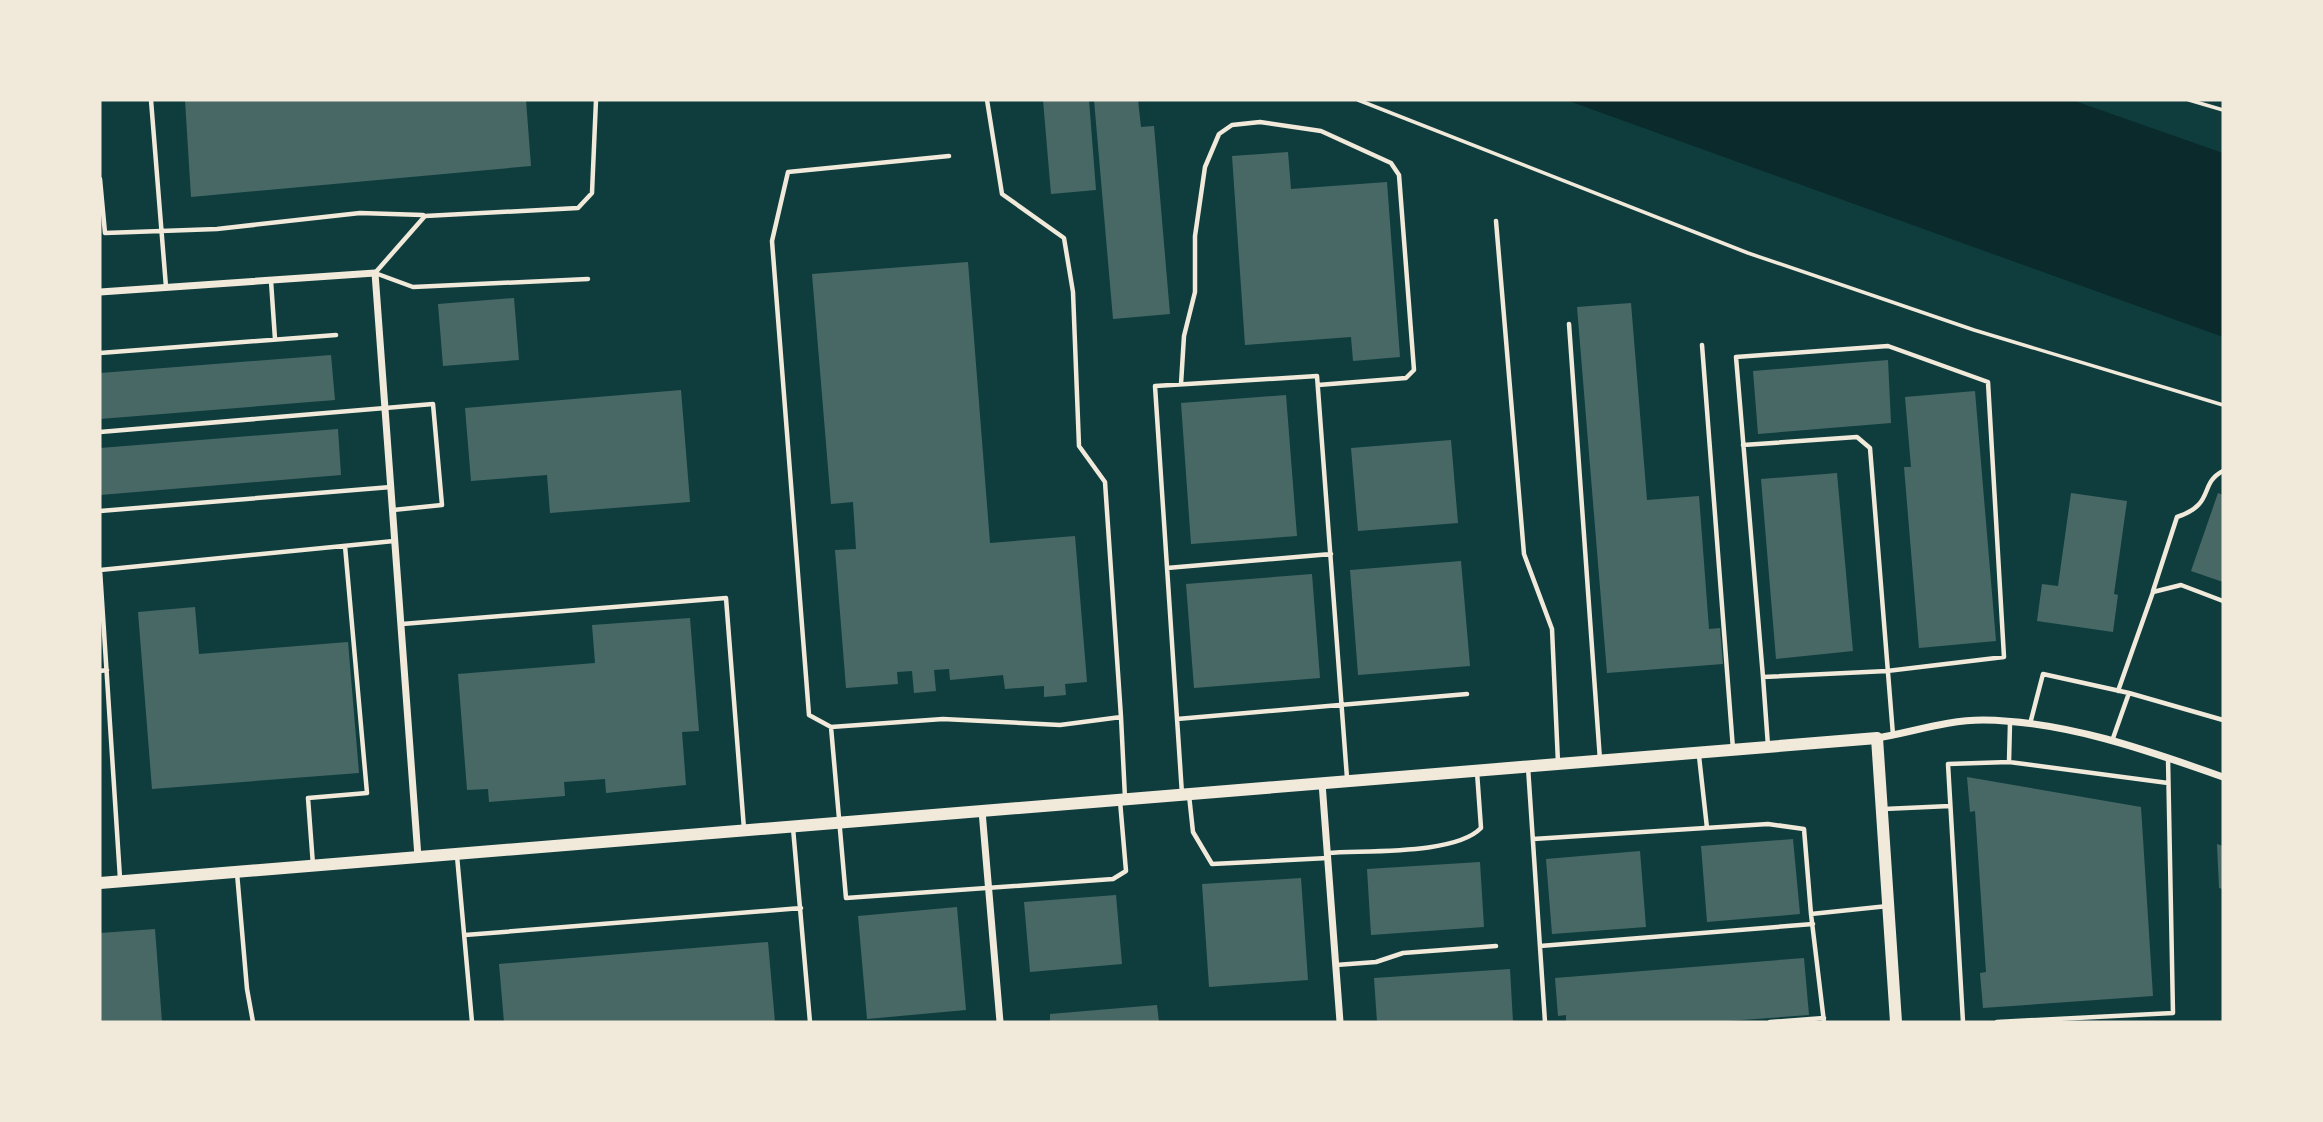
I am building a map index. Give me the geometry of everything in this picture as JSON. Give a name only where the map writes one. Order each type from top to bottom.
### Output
[{"type":"street","points":[[100,292],[374,272],[418,857]]},
{"type":"street","points":[[100,883],[1877,738],[1921,727],[1982,720],[2030,724],[2112,742],[2223,777]]},
{"type":"street","points":[[1877,738],[1896,1022]]},
{"type":"street","points":[[1322,783],[1340,1022]]},
{"type":"street","points":[[982,811],[1000,1022]]},
{"type":"lane","points":[[151,100],[166,287]]},
{"type":"lane","points":[[100,179],[105,233],[309,220],[360,213],[425,216],[578,208],[593,194],[596,100]]},
{"type":"lane","points":[[831,726],[846,898],[1112,879],[1126,871],[1121,717],[1105,482],[1080,446],[1073,292],[1064,238],[1002,194],[987,100]]},
{"type":"lane","points":[[1181,384],[1184,336],[1195,292],[1195,236],[1205,167],[1219,134],[1233,125],[1260,122],[1321,131],[1391,163],[1399,175],[1414,370],[1406,378],[1318,385]]},
{"type":"lane","points":[[949,156],[788,172],[772,241],[809,715],[831,726],[943,719],[1060,725],[1121,717]]},
{"type":"lane","points":[[425,216],[374,272],[413,287],[588,279]]},
{"type":"lane","points":[[1496,221],[1524,554],[1552,629],[1558,764]]},
{"type":"lane","points":[[271,280],[275,339]]},
{"type":"lane","points":[[1569,324],[1600,761]]},
{"type":"lane","points":[[100,353],[336,335]]},
{"type":"lane","points":[[1702,345],[1733,750]]},
{"type":"lane","points":[[1763,677],[1887,671],[2004,657],[1988,382],[1888,346],[1735,357],[1768,747]]},
{"type":"lane","points":[[1347,781],[1317,376],[1155,386],[1177,719],[1185,794],[1193,832],[1212,864],[1447,845],[1473,837],[1481,828],[1477,771]]},
{"type":"lane","points":[[100,432],[433,404],[442,505],[393,510]]},
{"type":"lane","points":[[1743,446],[1857,437],[1870,448],[1893,736]]},
{"type":"lane","points":[[2118,691],[2177,517],[2191,513],[2203,503],[2211,481],[2223,471]]},
{"type":"lane","points":[[100,511],[391,487]]},
{"type":"lane","points":[[120,881],[100,570],[395,541]]},
{"type":"lane","points":[[313,866],[308,798],[366,793],[345,546]]},
{"type":"lane","points":[[1167,568],[1331,554]]},
{"type":"lane","points":[[2153,592],[2181,585],[2223,601]]},
{"type":"lane","points":[[402,624],[726,598],[744,830]]},
{"type":"lane","points":[[100,671],[107,670]]},
{"type":"lane","points":[[2030,724],[2043,674],[2223,720]]},
{"type":"lane","points":[[1177,719],[1467,694]]},
{"type":"lane","points":[[2112,742],[2129,694]]},
{"type":"lane","points":[[2009,762],[2010,723]]},
{"type":"lane","points":[[1698,753],[1707,828]]},
{"type":"lane","points":[[1997,1022],[2173,1013],[2168,758]]},
{"type":"lane","points":[[1963,1022],[1948,764],[2009,762],[2168,783]]},
{"type":"lane","points":[[1528,766],[1545,1022]]},
{"type":"lane","points":[[1882,809],[1950,806]]},
{"type":"lane","points":[[1533,839],[1768,824],[1804,830],[1824,1020],[1770,1022]]},
{"type":"lane","points":[[793,826],[810,1022]]},
{"type":"lane","points":[[456,854],[472,1022]]},
{"type":"lane","points":[[237,872],[247,989],[253,1022]]},
{"type":"lane","points":[[1811,914],[1888,906]]},
{"type":"lane","points":[[465,935],[801,908]]},
{"type":"lane","points":[[1540,946],[1813,924]]},
{"type":"lane","points":[[1336,965],[1376,962],[1404,953],[1496,946]]},
{"type":"path","points":[[1358,100],[1748,253],[1974,331],[2223,405]]},
{"type":"path","points":[[2189,100],[2223,110]]},
{"type":"water","points":[[1566,100],[2072,100],[2223,153],[2223,337]]},
{"type":"building","points":[[185,100],[526,100],[531,166],[191,197]]},
{"type":"building","points":[[1043,100],[1089,100],[1096,190],[1051,194]]},
{"type":"building","points":[[1094,100],[1138,100],[1141,127],[1154,126],[1170,314],[1113,319]]},
{"type":"building","points":[[1288,152],[1291,189],[1387,182],[1400,357],[1353,361],[1351,337],[1245,345],[1232,156]]},
{"type":"building","points":[[968,262],[990,543],[1075,536],[1087,682],[1065,684],[1066,695],[1044,697],[1044,686],[1005,689],[1003,675],[950,680],[949,669],[934,670],[936,691],[914,693],[912,671],[897,672],[898,684],[846,688],[835,550],[856,549],[853,502],[831,504],[812,274]]},
{"type":"building","points":[[514,298],[519,360],[443,366],[438,304]]},
{"type":"building","points":[[1631,303],[1647,500],[1699,496],[1709,629],[1720,628],[1723,664],[1607,673],[1577,307]]},
{"type":"building","points":[[331,355],[335,400],[100,419],[100,373]]},
{"type":"building","points":[[1888,360],[1891,423],[1758,434],[1753,371]]},
{"type":"building","points":[[681,390],[690,502],[550,513],[547,475],[471,481],[465,408]]},
{"type":"building","points":[[1975,391],[1996,641],[1919,648],[1904,467],[1911,467],[1905,397]]},
{"type":"building","points":[[1286,395],[1297,536],[1191,544],[1181,403]]},
{"type":"building","points":[[338,429],[341,475],[100,495],[100,448]]},
{"type":"building","points":[[1451,440],[1458,523],[1358,531],[1351,448]]},
{"type":"building","points":[[1837,473],[1853,651],[1776,659],[1761,479]]},
{"type":"building","points":[[2071,493],[2127,501],[2114,594],[2118,595],[2113,632],[2037,621],[2042,584],[2058,586]]},
{"type":"building","points":[[2218,493],[2223,495],[2223,582],[2191,571]]},
{"type":"building","points":[[1461,561],[1470,666],[1358,675],[1350,570]]},
{"type":"building","points":[[1312,574],[1320,678],[1194,688],[1186,584]]},
{"type":"building","points":[[195,607],[199,654],[348,642],[359,773],[152,789],[138,612]]},
{"type":"building","points":[[690,618],[699,731],[682,732],[686,785],[606,793],[605,779],[564,782],[565,796],[489,802],[488,789],[467,790],[458,674],[595,663],[592,625]]},
{"type":"building","points":[[1967,777],[2141,807],[2153,996],[1983,1008],[1980,973],[1986,972],[1975,811],[1970,812]]},
{"type":"building","points":[[1793,839],[1800,914],[1707,922],[1701,846]]},
{"type":"building","points":[[2217,844],[2223,846],[2223,889],[2219,888]]},
{"type":"building","points":[[1640,851],[1646,927],[1552,934],[1546,859]]},
{"type":"building","points":[[1480,862],[1484,927],[1371,935],[1367,869]]},
{"type":"building","points":[[1301,878],[1308,980],[1209,987],[1202,884]]},
{"type":"building","points":[[1116,895],[1122,964],[1030,972],[1024,902]]},
{"type":"building","points":[[957,907],[966,1010],[867,1019],[858,916]]},
{"type":"building","points":[[155,929],[162,1022],[100,1022],[100,933]]},
{"type":"building","points":[[768,942],[775,1022],[504,1022],[499,964]]},
{"type":"building","points":[[1804,958],[1809,1015],[1714,1022],[1566,1022],[1566,1015],[1558,1016],[1555,978]]},
{"type":"building","points":[[1510,969],[1513,1022],[1377,1022],[1374,978]]},
{"type":"building","points":[[1157,1005],[1159,1022],[1050,1022],[1050,1014]]}]
